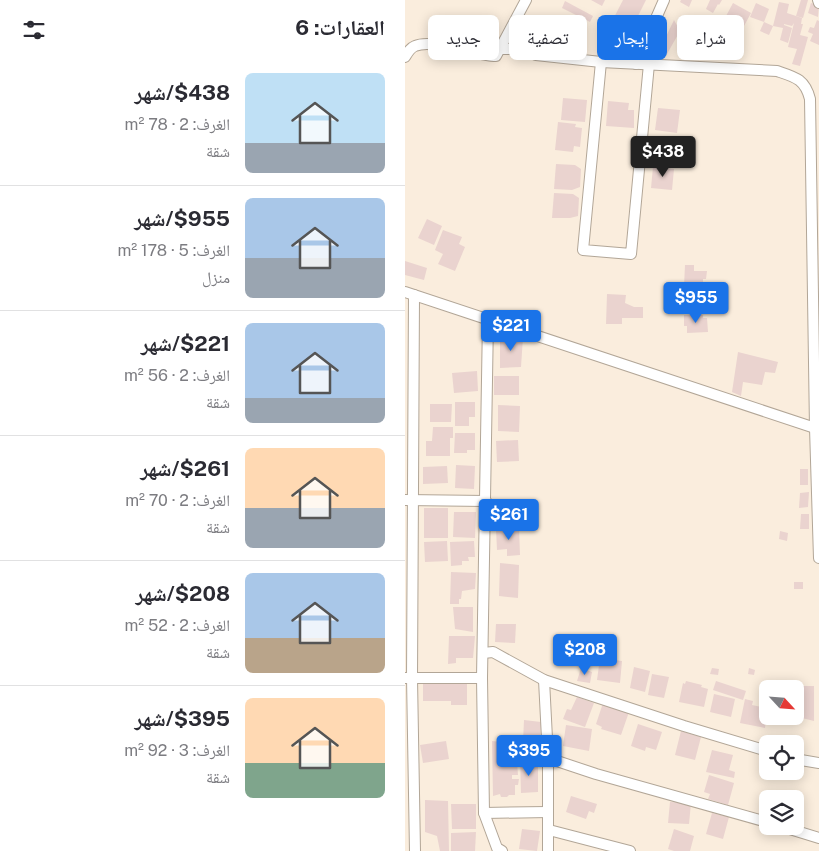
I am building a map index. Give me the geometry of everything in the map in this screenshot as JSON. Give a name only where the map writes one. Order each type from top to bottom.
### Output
[{"type":"street","points":[[518,15],[526,0]]},
{"type":"street","points":[[636,64],[664,0]]},
{"type":"street","points":[[405,57],[409,50],[417,45],[434,44],[496,56],[509,34]]},
{"type":"street","points":[[501,49],[509,49]]},
{"type":"street","points":[[582,60],[777,71],[796,78],[807,88],[811,136],[815,428],[819,558]]},
{"type":"street","points":[[601,62],[583,250],[631,254],[649,64]]},
{"type":"street","points":[[415,851],[409,678],[409,293],[815,428]]},
{"type":"street","points":[[488,320],[482,678],[484,813],[498,850]]},
{"type":"street","points":[[409,500],[486,501]]},
{"type":"street","points":[[483,653],[493,652],[544,680],[759,749]]},
{"type":"street","points":[[409,678],[482,678]]},
{"type":"street","points":[[544,680],[548,758],[548,851]]},
{"type":"street","points":[[548,758],[596,774],[759,820]]},
{"type":"street","points":[[804,761],[819,763]]},
{"type":"street","points":[[484,813],[548,812]]},
{"type":"street","points":[[549,830],[630,851]]},
{"type":"street","points":[[804,833],[819,838]]},
{"type":"building","points":[[591,0],[605,0],[602,6]]},
{"type":"building","points":[[623,0],[646,0],[638,15],[615,15]]},
{"type":"building","points":[[681,0],[692,0],[689,7],[680,2]]},
{"type":"building","points":[[710,0],[722,0],[713,13],[706,9]]},
{"type":"building","points":[[801,0],[808,0],[803,18],[796,16]]},
{"type":"building","points":[[565,1],[593,16],[590,22],[587,20],[587,15],[576,15],[562,8]]},
{"type":"building","points":[[779,2],[789,4],[787,13],[802,18],[801,24],[803,24],[800,35],[808,37],[800,66],[792,64],[797,49],[788,47],[794,23],[792,26],[784,24],[792,28],[788,43],[780,40],[783,28],[773,26]]},
{"type":"building","points":[[733,3],[751,13],[744,26],[744,15],[727,15]]},
{"type":"building","points":[[756,3],[769,9],[764,22],[750,17]]},
{"type":"building","points":[[811,3],[819,6],[818,17],[808,13]]},
{"type":"building","points":[[674,20],[677,26],[677,36],[667,54],[667,34]]},
{"type":"building","points":[[817,20],[819,21],[819,45],[810,41],[813,34],[808,32],[810,27],[814,28]]},
{"type":"building","points":[[764,22],[773,26],[769,35],[760,31]]},
{"type":"building","points":[[563,98],[587,100],[585,122],[561,120]]},
{"type":"building","points":[[608,101],[629,103],[628,110],[634,110],[634,128],[606,126]]},
{"type":"building","points":[[658,108],[680,110],[677,133],[655,130]]},
{"type":"building","points":[[558,122],[576,124],[575,127],[582,128],[580,147],[574,146],[573,152],[555,150]]},
{"type":"building","points":[[556,164],[575,165],[581,169],[580,187],[572,190],[554,189]]},
{"type":"building","points":[[653,167],[674,169],[672,190],[651,188]]},
{"type":"building","points":[[554,193],[573,194],[579,198],[578,216],[552,218]]},
{"type":"building","points":[[427,219],[442,226],[434,245],[418,238]]},
{"type":"building","points":[[443,230],[462,237],[459,244],[465,247],[455,271],[438,264],[443,254],[435,250]]},
{"type":"building","points":[[405,261],[427,268],[424,280],[405,275]]},
{"type":"building","points":[[685,265],[694,265],[694,271],[707,271],[706,279],[703,279],[703,283],[697,283],[697,286],[684,286]]},
{"type":"building","points":[[607,294],[626,295],[625,303],[634,307],[643,307],[643,318],[622,318],[622,324],[606,324]]},
{"type":"building","points":[[684,315],[703,315],[703,318],[707,318],[708,332],[687,333],[687,326],[684,326]]},
{"type":"building","points":[[500,337],[523,337],[521,367],[500,368]]},
{"type":"building","points":[[738,352],[778,362],[775,373],[765,372],[762,385],[743,382],[741,396],[732,392]]},
{"type":"building","points":[[477,371],[478,391],[454,393],[452,373]]},
{"type":"building","points":[[494,376],[519,376],[519,395],[494,395]]},
{"type":"building","points":[[455,402],[475,402],[475,417],[469,417],[469,426],[455,426]]},
{"type":"building","points":[[430,404],[452,404],[451,422],[430,422]]},
{"type":"building","points":[[498,405],[520,406],[519,432],[498,431]]},
{"type":"building","points":[[433,427],[453,427],[453,438],[450,438],[450,456],[426,456],[426,441],[432,441]]},
{"type":"building","points":[[455,433],[475,433],[475,450],[467,450],[467,453],[454,453]]},
{"type":"building","points":[[518,440],[519,461],[497,462],[496,441]]},
{"type":"building","points":[[456,465],[475,466],[474,489],[455,488]]},
{"type":"building","points":[[447,466],[448,483],[423,484],[423,467]]},
{"type":"building","points":[[800,469],[808,469],[808,485],[800,485]]},
{"type":"building","points":[[809,492],[808,507],[799,508],[800,493]]},
{"type":"building","points":[[424,508],[448,508],[448,538],[424,538]]},
{"type":"building","points":[[454,512],[476,512],[475,538],[453,537]]},
{"type":"building","points":[[801,514],[809,514],[809,529],[800,529]]},
{"type":"building","points":[[519,528],[520,555],[507,556],[507,549],[497,550],[496,529]]},
{"type":"building","points":[[780,531],[788,533],[787,541],[779,539]]},
{"type":"building","points":[[447,541],[448,561],[425,562],[424,542]]},
{"type":"building","points":[[474,541],[475,557],[468,557],[469,561],[462,561],[462,565],[451,566],[450,542]]},
{"type":"building","points":[[500,563],[519,565],[518,598],[499,596]]},
{"type":"building","points":[[451,572],[476,573],[475,589],[462,591],[459,604],[450,604]]},
{"type":"building","points":[[794,582],[803,582],[803,589],[794,589]]},
{"type":"building","points":[[453,607],[473,607],[473,632],[455,629]]},
{"type":"building","points":[[496,624],[516,624],[515,643],[495,642]]},
{"type":"building","points":[[449,636],[475,636],[473,658],[456,658],[456,663],[448,664]]},
{"type":"building","points":[[600,658],[622,661],[620,683],[597,680]]},
{"type":"building","points":[[634,667],[650,671],[645,692],[630,688]]},
{"type":"building","points":[[581,668],[592,672],[590,683],[577,681]]},
{"type":"building","points":[[712,668],[719,669],[718,675],[710,674]]},
{"type":"building","points":[[749,668],[755,670],[754,675],[748,674]]},
{"type":"building","points":[[652,674],[669,677],[664,698],[648,695]]},
{"type":"building","points":[[467,681],[467,705],[451,705],[451,701],[423,701],[423,682]]},
{"type":"building","points":[[686,681],[702,685],[701,687],[708,689],[704,707],[679,702],[683,683],[685,684]]},
{"type":"building","points":[[716,681],[746,691],[743,700],[713,690]]},
{"type":"building","points":[[804,686],[814,686],[814,721],[804,718]]},
{"type":"building","points":[[714,694],[735,699],[731,717],[710,712]]},
{"type":"building","points":[[577,697],[594,703],[585,727],[563,719],[567,709],[571,710]]},
{"type":"building","points":[[745,699],[753,701],[752,705],[759,706],[759,725],[765,725],[765,728],[740,723]]},
{"type":"building","points":[[603,703],[629,712],[621,735],[601,729],[602,727],[596,724]]},
{"type":"building","points":[[524,720],[541,722],[540,744],[523,742]]},
{"type":"building","points":[[638,724],[662,732],[656,750],[646,747],[645,751],[631,746]]},
{"type":"building","points":[[566,725],[592,729],[589,751],[563,746]]},
{"type":"building","points":[[681,731],[701,737],[695,760],[675,755]]},
{"type":"building","points":[[446,741],[449,759],[423,763],[420,745]]},
{"type":"building","points":[[492,741],[512,743],[511,760],[517,761],[518,775],[512,775],[512,779],[519,779],[518,785],[515,785],[515,795],[501,797],[500,794],[493,796]]},
{"type":"building","points":[[712,750],[733,755],[729,770],[735,772],[734,778],[706,772]]},
{"type":"building","points":[[527,757],[528,767],[538,767],[538,792],[521,793],[520,758]]},
{"type":"building","points":[[709,775],[734,783],[728,805],[708,799],[710,794],[704,792]]},
{"type":"building","points":[[571,796],[597,804],[594,813],[589,811],[586,819],[566,812]]},
{"type":"building","points":[[425,800],[448,801],[449,851],[440,851],[437,836],[425,832]]},
{"type":"building","points":[[670,802],[691,803],[689,824],[668,823]]},
{"type":"building","points":[[451,804],[476,804],[476,829],[452,829]]},
{"type":"building","points":[[712,813],[729,817],[723,839],[706,834]]},
{"type":"building","points":[[522,829],[540,831],[537,851],[519,849]]},
{"type":"building","points":[[674,829],[694,836],[690,851],[668,849]]},
{"type":"building","points":[[476,832],[475,851],[451,851],[451,833]]}]
